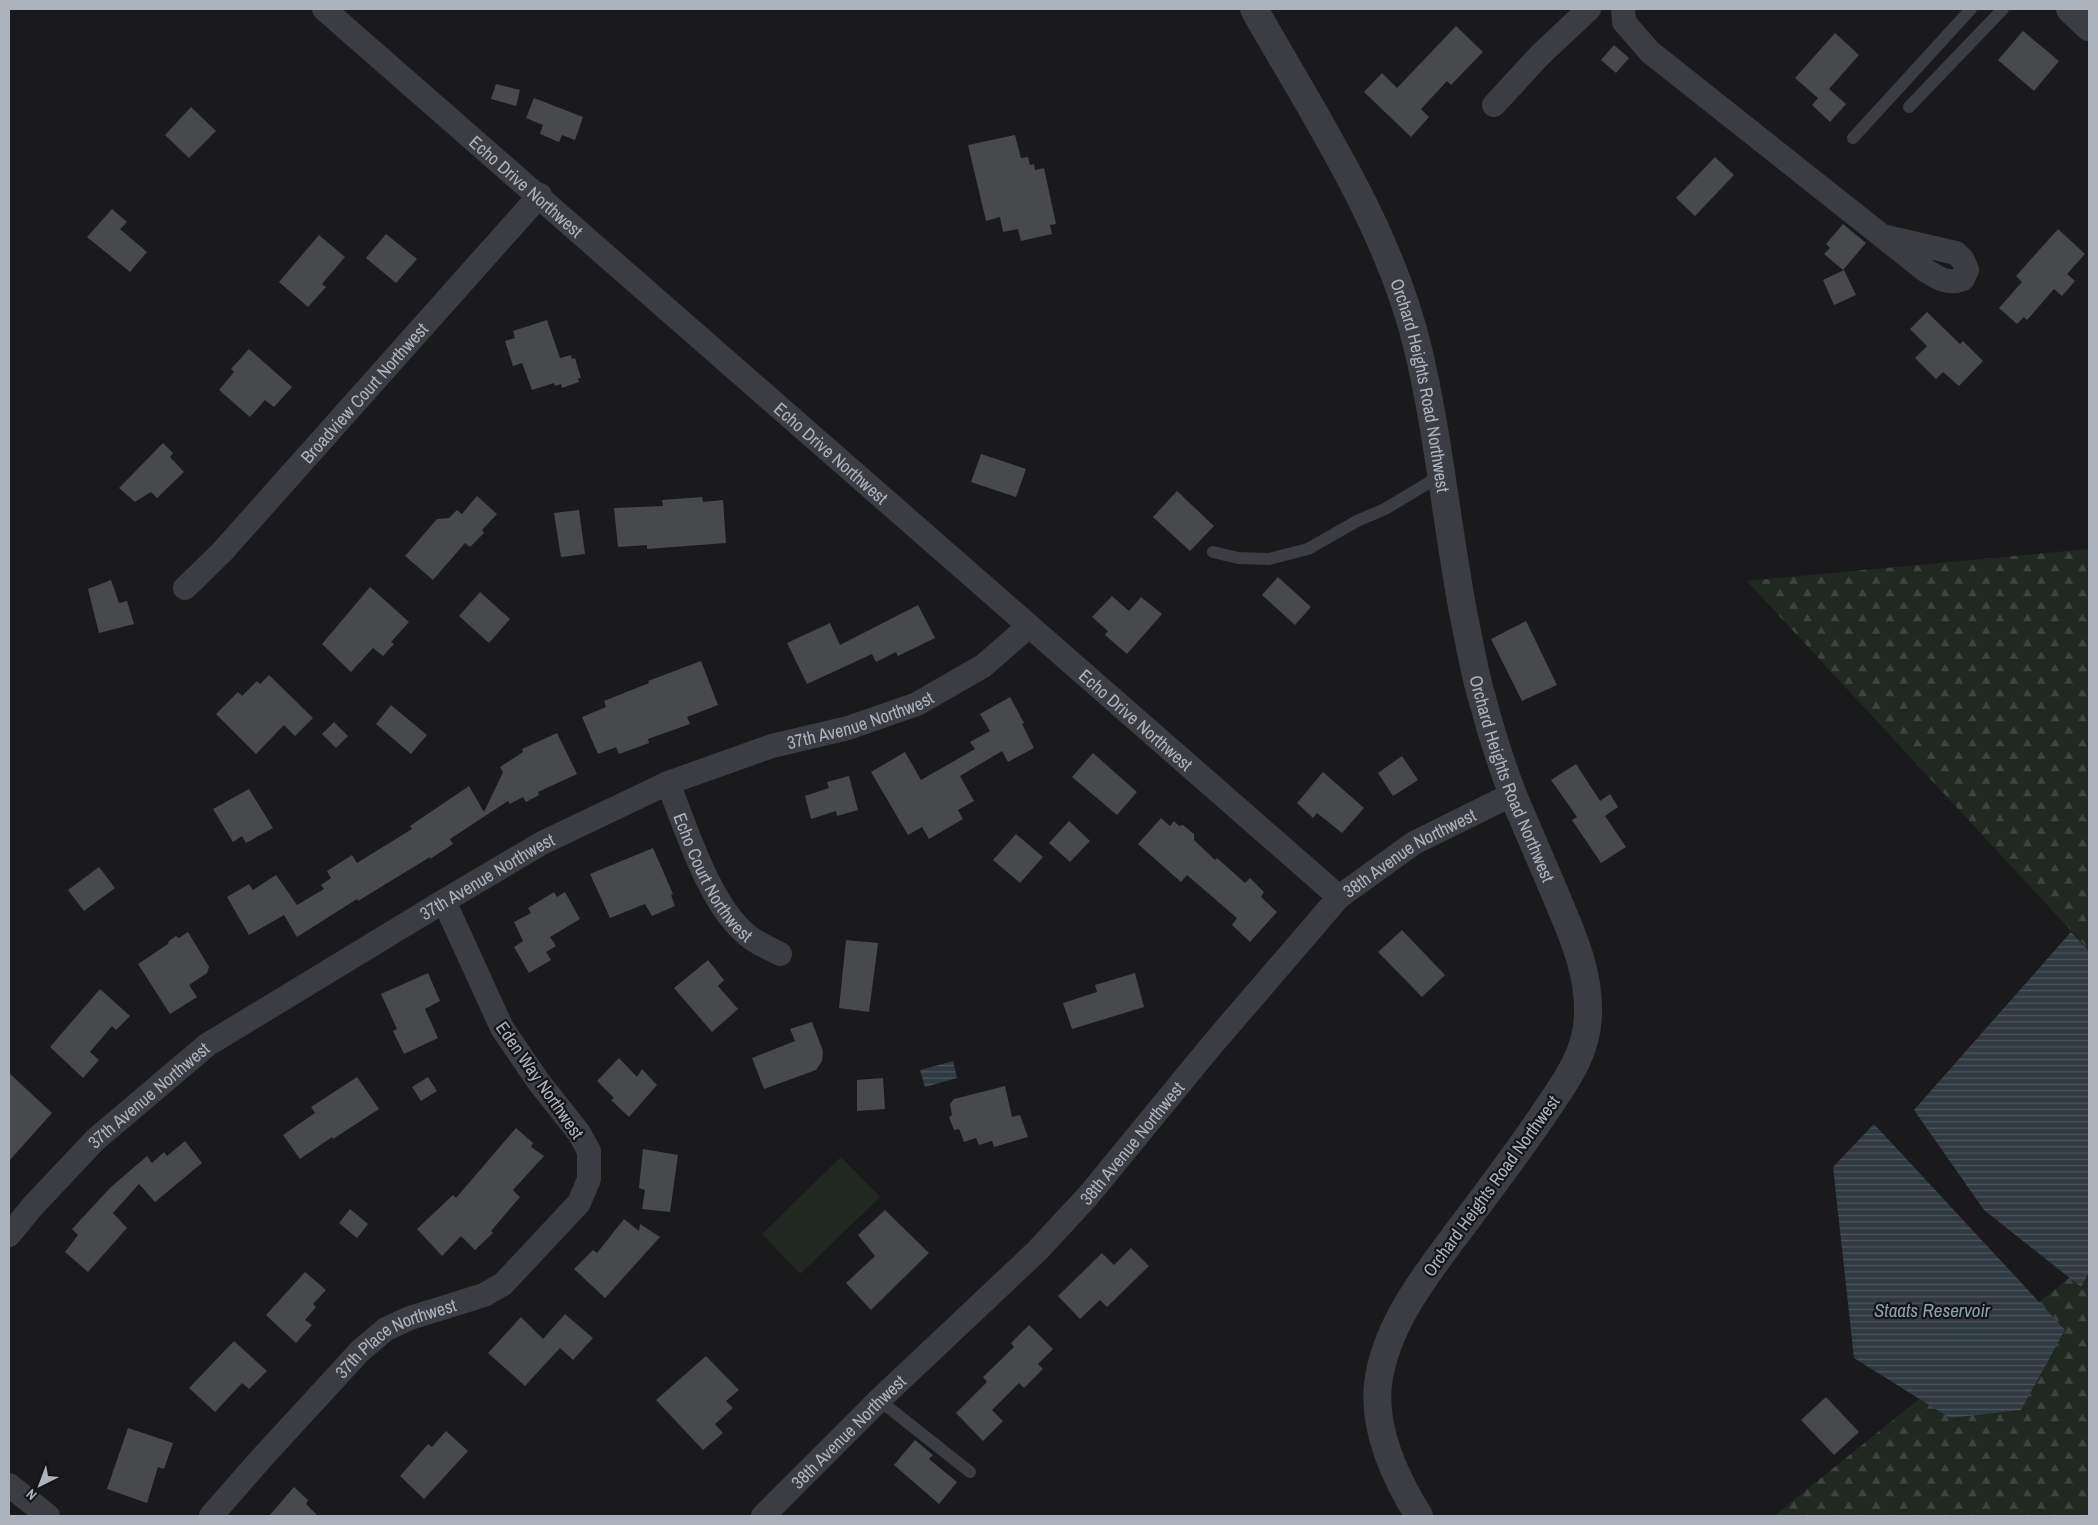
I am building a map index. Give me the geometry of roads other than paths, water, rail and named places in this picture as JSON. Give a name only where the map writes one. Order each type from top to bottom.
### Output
[{"type":"street","name":"Echo Drive Northwest","points":[[324,9],[1339,897]]},
{"type":"street","name":"Orchard Heights Road Northwest","points":[[1254,9],[1368,211],[1394,273],[1418,347],[1455,570],[1481,695],[1513,794],[1579,950],[1586,984],[1588,1016],[1584,1045],[1571,1074],[1533,1130],[1440,1256],[1406,1308],[1386,1351],[1378,1387],[1380,1422],[1392,1464],[1419,1516]]},
{"type":"street","points":[[1494,105],[1540,55],[1589,9]]},
{"type":"street","points":[[1623,9],[1624,22],[1650,52],[1882,236]]},
{"type":"street","points":[[2070,9],[2089,27]]},
{"type":"street","name":"Broadview Court Northwest","points":[[185,588],[222,552],[540,196]]},
{"type":"street","name":"37th Avenue Northwest","points":[[9,1235],[32,1207],[95,1140],[207,1045],[444,901],[542,843],[668,783],[772,746],[848,728],[917,704],[983,666],[1029,626]]},
{"type":"street","name":"Echo Court Northwest","points":[[668,783],[701,865],[722,907],[747,935],[780,954]]},
{"type":"street","name":"38th Avenue Northwest","points":[[763,1516],[879,1400],[1037,1251],[1088,1196],[1339,897],[1414,844],[1513,794]]},
{"type":"street","name":"Eden Way Northwest","points":[[444,901],[502,1028],[538,1081],[579,1133],[589,1151],[589,1179]]},
{"type":"street","name":"37th Place Northwest","points":[[211,1516],[360,1351],[386,1330],[402,1322],[484,1295],[502,1284],[578,1203],[589,1179]]},
{"type":"street","points":[[9,1486],[48,1516]]},
{"type":"lane","points":[[1853,138],[1971,9]]},
{"type":"lane","points":[[1909,107],[2003,9]]},
{"type":"lane","points":[[1213,552],[1238,558],[1270,559],[1308,549],[1384,509],[1440,476]]},
{"type":"lane","points":[[879,1400],[970,1472]]},
{"type":"water","points":[[2071,932],[2089,951],[2089,1272],[2081,1287],[1984,1210],[1914,1110]]},
{"type":"water","points":[[953,1061],[957,1078],[925,1087],[920,1070]]},
{"type":"water","name":"Staats Reservoir","points":[[1874,1124],[2065,1330],[2021,1410],[1950,1418],[1854,1358],[1833,1167]]}]
